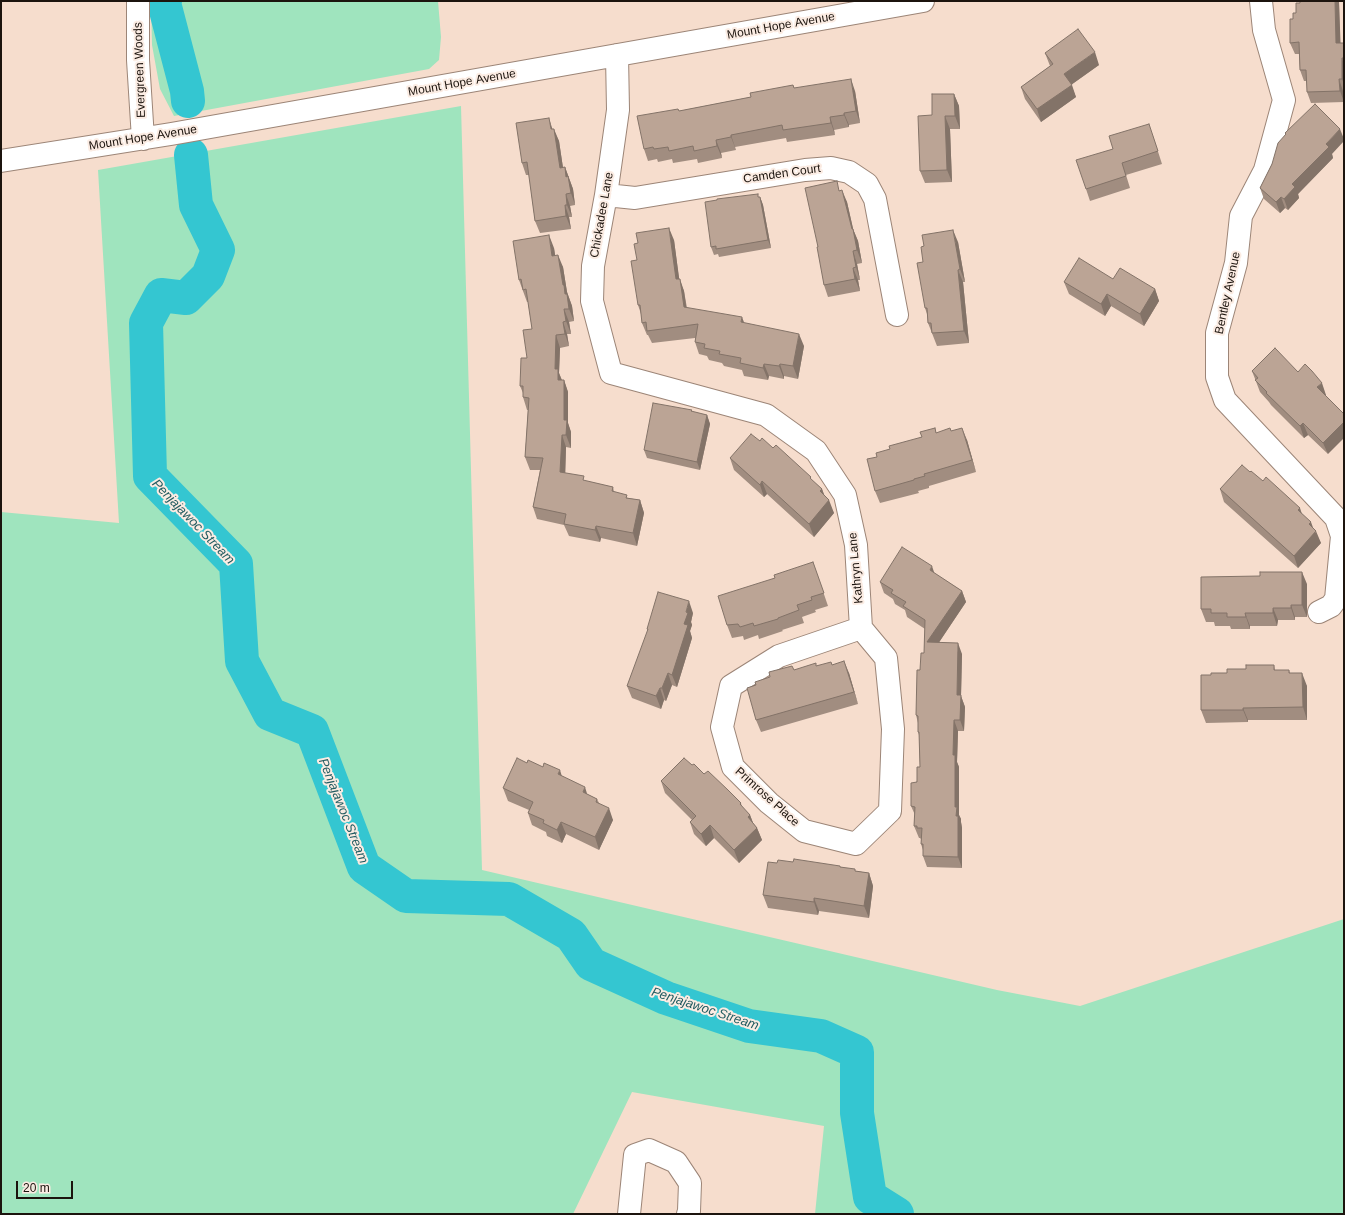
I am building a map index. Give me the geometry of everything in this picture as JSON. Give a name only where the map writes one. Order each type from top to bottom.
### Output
[{"type":"street","name":"Evergreen Woods","points":[[138,1],[138,60],[143,139]]},
{"type":"street","name":"Mount Hope Avenue","points":[[1,161],[143,139],[923,1]]},
{"type":"street","name":"Bentley Avenue","points":[[1261,1],[1264,30],[1284,100],[1266,170],[1242,216],[1236,263],[1217,333],[1217,377],[1225,400],[1336,518],[1342,536],[1336,599],[1331,606],[1318,612]]},
{"type":"street","name":"Chickadee Lane","points":[[611,373],[592,301],[593,266],[606,195],[618,110],[617,55]]},
{"type":"street","name":"Camden Court","points":[[606,195],[635,198],[805,170],[831,168],[849,172],[867,184],[875,199],[897,315]]},
{"type":"street","name":"Kathryn Lane","points":[[611,373],[766,415],[816,451],[845,495],[856,545],[861,628]]},
{"type":"street","name":"Primrose Place","points":[[861,628],[886,658],[893,729],[890,811],[856,844],[804,831],[769,803],[733,767],[722,727],[731,686],[780,656],[861,628]]},
{"type":"street","points":[[629,1214],[635,1155],[649,1150],[676,1162],[690,1183],[688,1214]]},
{"type":"green space","points":[[151,1],[438,1],[441,37],[439,60],[429,69],[174,116],[160,89],[152,45]]},
{"type":"green space","points":[[461,106],[482,870],[997,990],[1080,1006],[1344,919],[1344,1214],[815,1214],[824,1126],[632,1092],[573,1214],[1,1214],[1,512],[119,523],[98,170]]},
{"type":"building","points":[[1300,1],[1335,1],[1336,43],[1344,43],[1342,79],[1339,79],[1340,91],[1307,92],[1306,70],[1300,70],[1299,42],[1290,43],[1290,19],[1293,19],[1293,13],[1296,13],[1296,3],[1300,3]]},
{"type":"building","points":[[1078,29],[1095,52],[1064,74],[1072,85],[1037,109],[1021,87],[1053,64],[1045,53]]},
{"type":"building","points":[[851,79],[856,111],[830,117],[831,123],[783,130],[782,125],[731,135],[731,137],[716,140],[717,146],[694,151],[693,146],[669,151],[668,147],[654,149],[653,147],[644,149],[637,116],[678,109],[679,111],[751,97],[750,93],[793,85],[794,88]]},
{"type":"building","points":[[932,94],[954,94],[955,116],[945,116],[947,170],[920,171],[918,116],[932,115]]},
{"type":"building","points":[[1315,104],[1340,129],[1326,144],[1329,147],[1292,184],[1295,187],[1284,199],[1281,197],[1276,202],[1260,188],[1272,164],[1278,143],[1286,134],[1285,133]]},
{"type":"building","points":[[549,118],[551,129],[554,129],[560,168],[565,167],[566,177],[568,176],[571,193],[566,194],[566,216],[535,221],[527,162],[522,163],[516,123]]},
{"type":"building","points":[[1149,124],[1158,151],[1122,163],[1126,176],[1086,189],[1076,160],[1113,149],[1109,136]]},
{"type":"building","points":[[837,181],[839,191],[842,190],[853,229],[857,250],[853,251],[856,267],[853,268],[855,279],[824,285],[818,247],[805,188]]},
{"type":"building","points":[[758,194],[758,197],[760,197],[768,240],[716,249],[716,246],[711,247],[705,202]]},
{"type":"building","points":[[669,228],[676,279],[680,279],[684,307],[742,317],[741,322],[799,334],[793,366],[764,364],[763,368],[740,363],[741,358],[719,354],[720,351],[704,348],[705,344],[695,342],[698,324],[647,331],[646,322],[642,323],[631,261],[637,260],[634,244],[638,243],[636,233]]},
{"type":"building","points":[[953,230],[960,269],[958,270],[964,331],[932,333],[931,323],[928,323],[927,308],[925,308],[917,263],[923,262],[921,247],[924,246],[922,235]]},
{"type":"building","points":[[549,235],[552,256],[558,255],[569,309],[564,309],[566,321],[563,322],[565,334],[556,335],[555,369],[558,369],[558,380],[564,380],[564,420],[567,420],[566,435],[562,435],[560,472],[584,476],[583,480],[613,487],[612,491],[627,495],[626,498],[640,500],[633,533],[596,526],[595,530],[564,524],[566,514],[533,507],[543,458],[525,457],[529,398],[523,397],[523,386],[520,386],[521,358],[527,358],[523,330],[532,329],[526,289],[523,290],[521,279],[519,280],[513,241]]},
{"type":"building","points":[[1079,258],[1113,279],[1120,268],[1155,289],[1140,314],[1107,294],[1101,304],[1064,282]]},
{"type":"building","points":[[1275,348],[1298,372],[1305,364],[1322,383],[1317,387],[1344,414],[1344,422],[1323,443],[1303,423],[1300,426],[1266,393],[1267,392],[1255,380],[1258,378],[1252,371]]},
{"type":"building","points":[[653,403],[692,410],[691,411],[707,415],[697,462],[644,450]]},
{"type":"building","points":[[935,428],[936,433],[950,428],[951,431],[962,428],[972,460],[924,474],[925,476],[914,480],[875,491],[867,459],[877,457],[876,453],[890,449],[889,446],[922,437],[920,432]]},
{"type":"building","points":[[751,434],[760,441],[762,438],[773,448],[776,445],[822,489],[820,491],[829,500],[809,524],[762,481],[760,485],[730,458]]},
{"type":"building","points":[[1242,465],[1263,481],[1266,477],[1300,508],[1298,510],[1311,522],[1309,524],[1316,531],[1294,556],[1220,489]]},
{"type":"building","points":[[902,547],[932,566],[930,570],[962,591],[927,642],[958,643],[957,695],[961,695],[960,720],[954,720],[953,755],[955,755],[955,807],[957,807],[956,816],[958,816],[958,857],[923,856],[923,844],[921,844],[922,828],[917,828],[917,826],[914,826],[915,807],[911,806],[911,783],[917,782],[917,767],[920,767],[918,716],[916,715],[917,670],[920,670],[921,653],[924,653],[925,620],[903,606],[906,602],[891,593],[893,590],[880,582]]},
{"type":"building","points":[[813,562],[824,593],[811,597],[812,600],[797,605],[799,610],[778,619],[754,626],[753,623],[740,627],[738,624],[727,625],[718,596],[775,578],[774,575]]},
{"type":"building","points":[[1260,572],[1302,572],[1302,605],[1291,605],[1291,608],[1273,608],[1273,613],[1245,613],[1246,617],[1227,617],[1227,613],[1211,613],[1211,609],[1201,609],[1201,577],[1260,576]]},
{"type":"building","points":[[658,592],[689,601],[686,612],[688,613],[684,624],[688,625],[672,675],[668,673],[662,688],[660,688],[656,696],[627,686],[648,629]]},
{"type":"building","points":[[844,661],[854,692],[756,720],[747,688],[756,685],[755,682],[770,677],[769,672],[792,666],[794,670],[816,663],[816,666],[831,662],[832,665]]},
{"type":"building","points":[[1246,665],[1274,665],[1274,670],[1289,670],[1289,673],[1302,673],[1303,707],[1243,708],[1243,710],[1201,710],[1201,675],[1211,675],[1211,673],[1227,673],[1227,669],[1246,669]]},
{"type":"building","points":[[517,758],[527,763],[528,760],[543,767],[544,763],[560,770],[558,774],[585,787],[583,792],[597,799],[596,802],[609,808],[595,837],[561,822],[557,830],[543,823],[544,820],[528,813],[533,802],[503,788]]},
{"type":"building","points":[[684,758],[692,765],[694,764],[704,774],[708,771],[741,803],[740,804],[750,815],[748,817],[757,828],[734,850],[710,825],[701,834],[690,822],[696,816],[661,781]]},
{"type":"building","points":[[794,859],[840,866],[855,869],[855,871],[869,873],[864,906],[814,898],[814,902],[763,895],[768,862],[777,863],[778,860],[793,862]]},
{"type":"waterway","name":"Penjajawoc Stream","points":[[165,1],[164,3],[187,91],[188,101]]},
{"type":"waterway","name":"Penjajawoc Stream","points":[[191,155],[196,205],[218,250],[208,276],[186,298],[161,295],[146,323],[150,476],[236,564],[242,661],[270,714],[312,731],[364,867],[406,896],[509,899],[571,935],[591,964],[666,998],[749,1026],[821,1036],[857,1052],[857,1113],[870,1197],[897,1214]]}]
